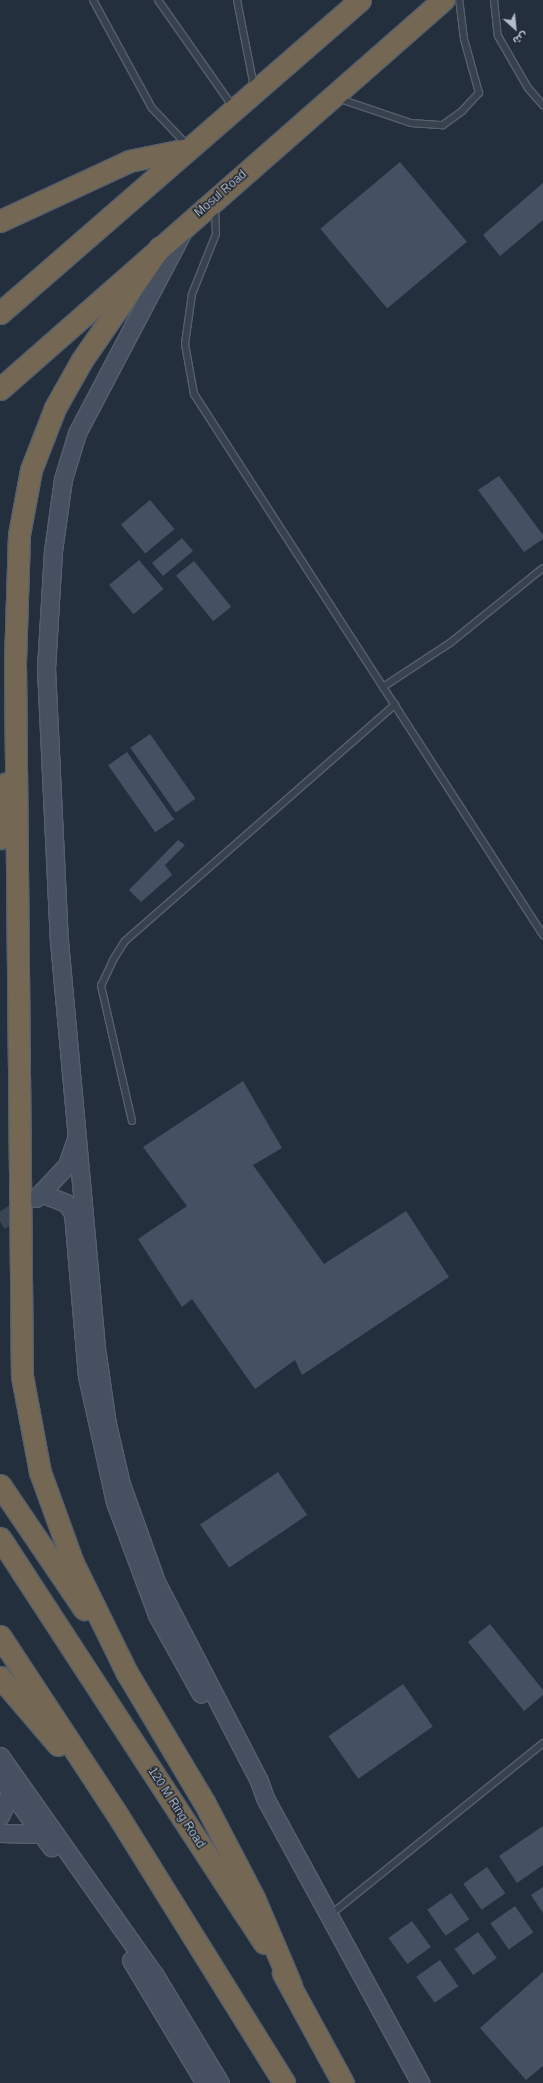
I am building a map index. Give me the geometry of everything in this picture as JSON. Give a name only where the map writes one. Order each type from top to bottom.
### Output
[{"type":"highway","points":[[0,312],[186,148],[360,0]]},
{"type":"highway","name":"Mosul Road","points":[[0,389],[214,199],[443,0]]},
{"type":"highway","points":[[0,221],[27,210],[129,161],[186,148]]},
{"type":"highway","points":[[160,247],[82,360],[40,442],[31,470],[19,535],[15,663],[22,1376],[40,1472],[60,1530],[127,1672],[251,1891],[291,1985]]},
{"type":"highway","points":[[0,838],[15,663]]},
{"type":"highway","points":[[0,1485],[127,1672]]},
{"type":"highway","name":"120 M Ring Road","points":[[0,1538],[291,1985],[343,2083]]},
{"type":"highway","points":[[0,1636],[115,1811],[284,2083]]},
{"type":"highway","points":[[0,1677],[115,1811]]},
{"type":"street","points":[[0,217],[27,210]]},
{"type":"street","points":[[187,223],[77,433],[56,517],[46,668],[59,941],[76,1139],[82,1168],[101,1388],[122,1484],[169,1610],[259,1781],[266,1800],[420,2083]]},
{"type":"street","points":[[76,1139],[67,1165],[39,1196],[66,1203],[73,1213],[89,1393],[107,1476],[132,1554],[181,1662],[255,1788],[266,1800]]},
{"type":"street","points":[[0,1756],[154,1974],[220,2083]]},
{"type":"street","points":[[0,1777],[42,1834],[144,1980],[205,2083]]},
{"type":"street","points":[[0,1816],[10,1791]]},
{"type":"street","points":[[0,1833],[42,1834]]},
{"type":"lane","points":[[94,0],[152,108],[186,148]]},
{"type":"lane","points":[[158,0],[233,108]]},
{"type":"lane","points":[[238,0],[255,90]]},
{"type":"lane","points":[[332,96],[411,123],[443,124],[462,111],[479,93],[464,39],[459,0]]},
{"type":"lane","points":[[494,0],[498,36],[528,88],[543,105]]},
{"type":"lane","points":[[214,199],[216,234],[192,294],[185,344],[194,394],[543,935]]},
{"type":"lane","points":[[383,688],[450,643],[543,568]]},
{"type":"lane","points":[[132,1122],[100,986],[112,960],[125,941],[395,705]]},
{"type":"lane","points":[[329,1916],[543,1743]]},
{"type":"building","points":[[400,162],[467,242],[387,309],[320,229]]},
{"type":"building","points":[[543,183],[543,220],[500,256],[483,235]]},
{"type":"building","points":[[499,476],[543,535],[543,539],[524,552],[478,490]]},
{"type":"building","points":[[150,500],[174,529],[145,554],[121,524]]},
{"type":"building","points":[[182,538],[193,551],[163,576],[152,563]]},
{"type":"building","points":[[139,560],[163,589],[134,614],[109,585]]},
{"type":"building","points":[[194,561],[231,607],[213,621],[176,575]]},
{"type":"building","points":[[150,734],[195,799],[176,812],[130,748]]},
{"type":"building","points":[[127,752],[174,819],[155,832],[108,765]]},
{"type":"building","points":[[178,840],[185,845],[165,865],[172,875],[141,902],[129,890]]},
{"type":"building","points":[[243,1081],[282,1148],[253,1165],[324,1264],[406,1211],[449,1277],[302,1375],[295,1360],[255,1389],[192,1299],[182,1307],[138,1239],[187,1206],[143,1147]]},
{"type":"building","points":[[278,1472],[307,1515],[229,1568],[200,1525]]},
{"type":"building","points":[[490,1624],[543,1690],[543,1695],[524,1711],[468,1642]]},
{"type":"building","points":[[403,1684],[433,1727],[358,1779],[328,1736]]},
{"type":"building","points":[[543,1826],[543,1865],[517,1883],[499,1856]]},
{"type":"building","points":[[487,1867],[505,1893],[482,1910],[463,1884]]},
{"type":"building","points":[[543,1887],[543,1913],[531,1895]]},
{"type":"building","points":[[451,1893],[469,1919],[446,1936],[427,1910]]},
{"type":"building","points":[[515,1906],[533,1932],[509,1949],[490,1923]]},
{"type":"building","points":[[412,1921],[431,1947],[407,1964],[389,1938]]},
{"type":"building","points":[[478,1932],[497,1958],[473,1975],[455,1949]]},
{"type":"building","points":[[440,1960],[458,1986],[435,2003],[416,1977]]},
{"type":"building","points":[[543,1972],[543,2066],[526,2080],[480,2028]]},
{"type":"tunnel","points":[[0,1221],[29,1203]]}]
